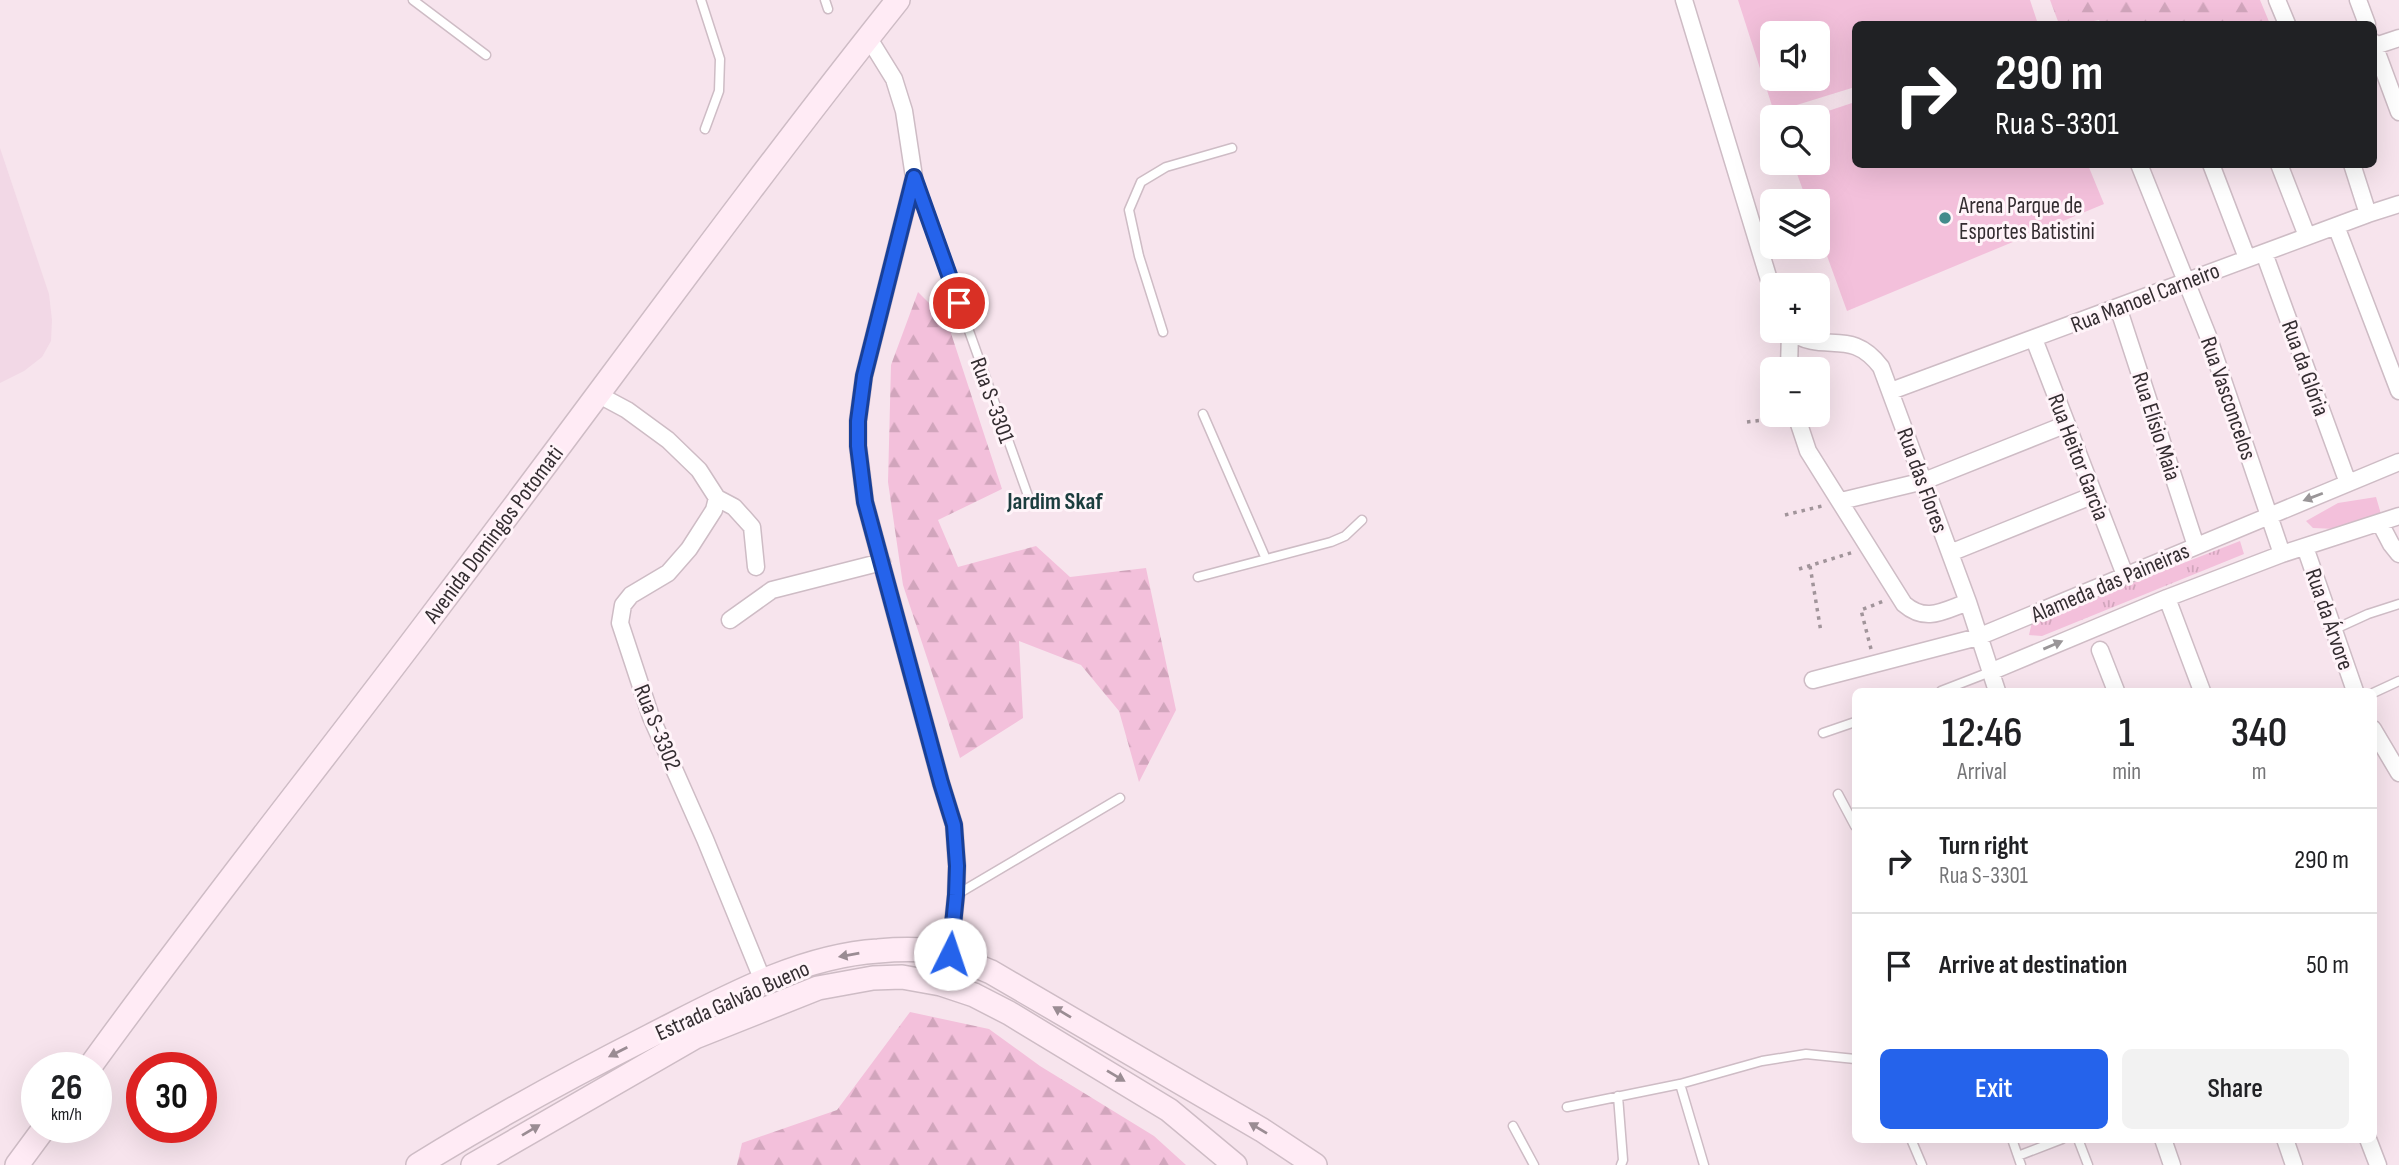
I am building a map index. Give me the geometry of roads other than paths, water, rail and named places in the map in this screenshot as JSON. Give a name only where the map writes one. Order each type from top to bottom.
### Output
[{"type":"main road","name":"Avenida Domingos Potomati","points":[[100,1052],[178,944],[418,635],[794,132],[898,0]]},
{"type":"main road","name":"Estrada Galvão Bueno","points":[[418,1165],[487,1122],[601,1061],[763,981],[811,963],[877,951],[914,950],[950,954],[991,972],[1262,1130],[1315,1165]]},
{"type":"main road","name":"Estrada Galvão Bueno","points":[[472,1165],[695,1037],[818,988],[873,978],[902,977],[941,984],[974,995],[1009,1013],[1169,1110],[1235,1165]]},
{"type":"main road","points":[[17,1165],[33,1143]]},
{"type":"street","points":[[1684,0],[1767,273]]},
{"type":"street","points":[[2277,0],[2286,21]]},
{"type":"street","points":[[2358,0],[2366,21]]},
{"type":"street","points":[[868,37],[894,79],[904,111],[914,177],[864,376],[858,421],[858,446],[865,502],[954,825],[956,895],[950,954]]},
{"type":"street","points":[[2377,43],[2399,38]]},
{"type":"street","points":[[2377,52],[2399,113]]},
{"type":"street","name":"Rua Vasconcelos","points":[[2141,168],[2208,336],[2282,554]]},
{"type":"street","points":[[2213,168],[2247,258]]},
{"type":"street","points":[[2280,168],[2307,236]]},
{"type":"street","points":[[2353,168],[2368,214]]},
{"type":"street","name":"Rua Manoel Carneiro","points":[[1891,391],[2399,204]]},
{"type":"street","points":[[2336,226],[2399,391]]},
{"type":"street","name":"Rua da Glória","points":[[2264,253],[2348,483]]},
{"type":"street","name":"Rua Elísio Maia","points":[[2118,307],[2196,546]]},
{"type":"street","name":"Rua Heitor Garcia","points":[[2034,339],[2125,575]]},
{"type":"street","name":"Rua das Flores","points":[[1830,342],[1853,344],[1863,348],[1881,367],[1968,603],[1996,688]]},
{"type":"street","points":[[599,395],[627,410],[668,440],[699,470],[717,498],[734,507],[751,527],[756,567]]},
{"type":"street","points":[[1841,501],[1924,481],[2067,424]]},
{"type":"street","points":[[1800,427],[1808,451],[1904,604],[1921,615],[1931,615],[1968,603]]},
{"type":"street","name":"Alameda das Paineiras","points":[[1813,680],[1978,637],[2399,461]]},
{"type":"street","points":[[1950,553],[2094,495]]},
{"type":"street","name":"Rua S-3302","points":[[717,498],[714,510],[689,549],[668,573],[631,595],[624,604],[620,623],[651,716],[763,981]]},
{"type":"street","name":"Alameda das Paineiras","points":[[1990,672],[2167,597],[2282,554],[2399,516]]},
{"type":"street","points":[[2380,523],[2399,554]]},
{"type":"street","name":"Rua da Árvore","points":[[2305,547],[2355,688]]},
{"type":"street","points":[[730,620],[772,590],[881,562]]},
{"type":"street","points":[[2167,597],[2201,688]]},
{"type":"street","points":[[2100,650],[2115,688]]},
{"type":"street","points":[[2377,736],[2399,773]]},
{"type":"street","points":[[2164,1143],[2172,1165]]},
{"type":"street","points":[[2286,1143],[2294,1165]]},
{"type":"street","points":[[2370,1143],[2378,1165]]},
{"type":"lane","points":[[413,0],[486,55]]},
{"type":"lane","points":[[701,0],[720,59],[719,91],[705,129]]},
{"type":"lane","points":[[825,0],[828,9]]},
{"type":"lane","points":[[1163,332],[1139,256],[1129,210],[1142,182],[1166,167],[1232,148]]},
{"type":"lane","name":"Rua S-3301","points":[[914,177],[1031,504]]},
{"type":"lane","points":[[1203,414],[1266,559]]},
{"type":"lane","points":[[1198,577],[1345,536],[1362,520]]},
{"type":"lane","points":[[2333,630],[2399,604]]},
{"type":"lane","points":[[1949,688],[1990,672]]},
{"type":"lane","points":[[2377,691],[2399,681]]},
{"type":"lane","points":[[1823,733],[1852,723]]},
{"type":"lane","points":[[1838,794],[1852,820]]},
{"type":"lane","points":[[956,895],[1120,798]]},
{"type":"lane","points":[[1566,1107],[1680,1084],[1762,1061],[1806,1054],[1852,1059]]},
{"type":"lane","points":[[1680,1084],[1704,1165]]},
{"type":"lane","points":[[1618,1096],[1623,1160],[1621,1165]]},
{"type":"lane","points":[[1513,1126],[1534,1165]]},
{"type":"lane","points":[[1913,1143],[1922,1165]]},
{"type":"lane","points":[[2013,1143],[2020,1161],[2054,1143]]},
{"type":"lane","points":[[2080,1143],[2088,1165]]},
{"type":"place","name":"Arena Parque de Esportes Batistini","points":[[1945,218]]},
{"type":"district","name":"Jardim Skaf","points":[[1055,501]]}]
